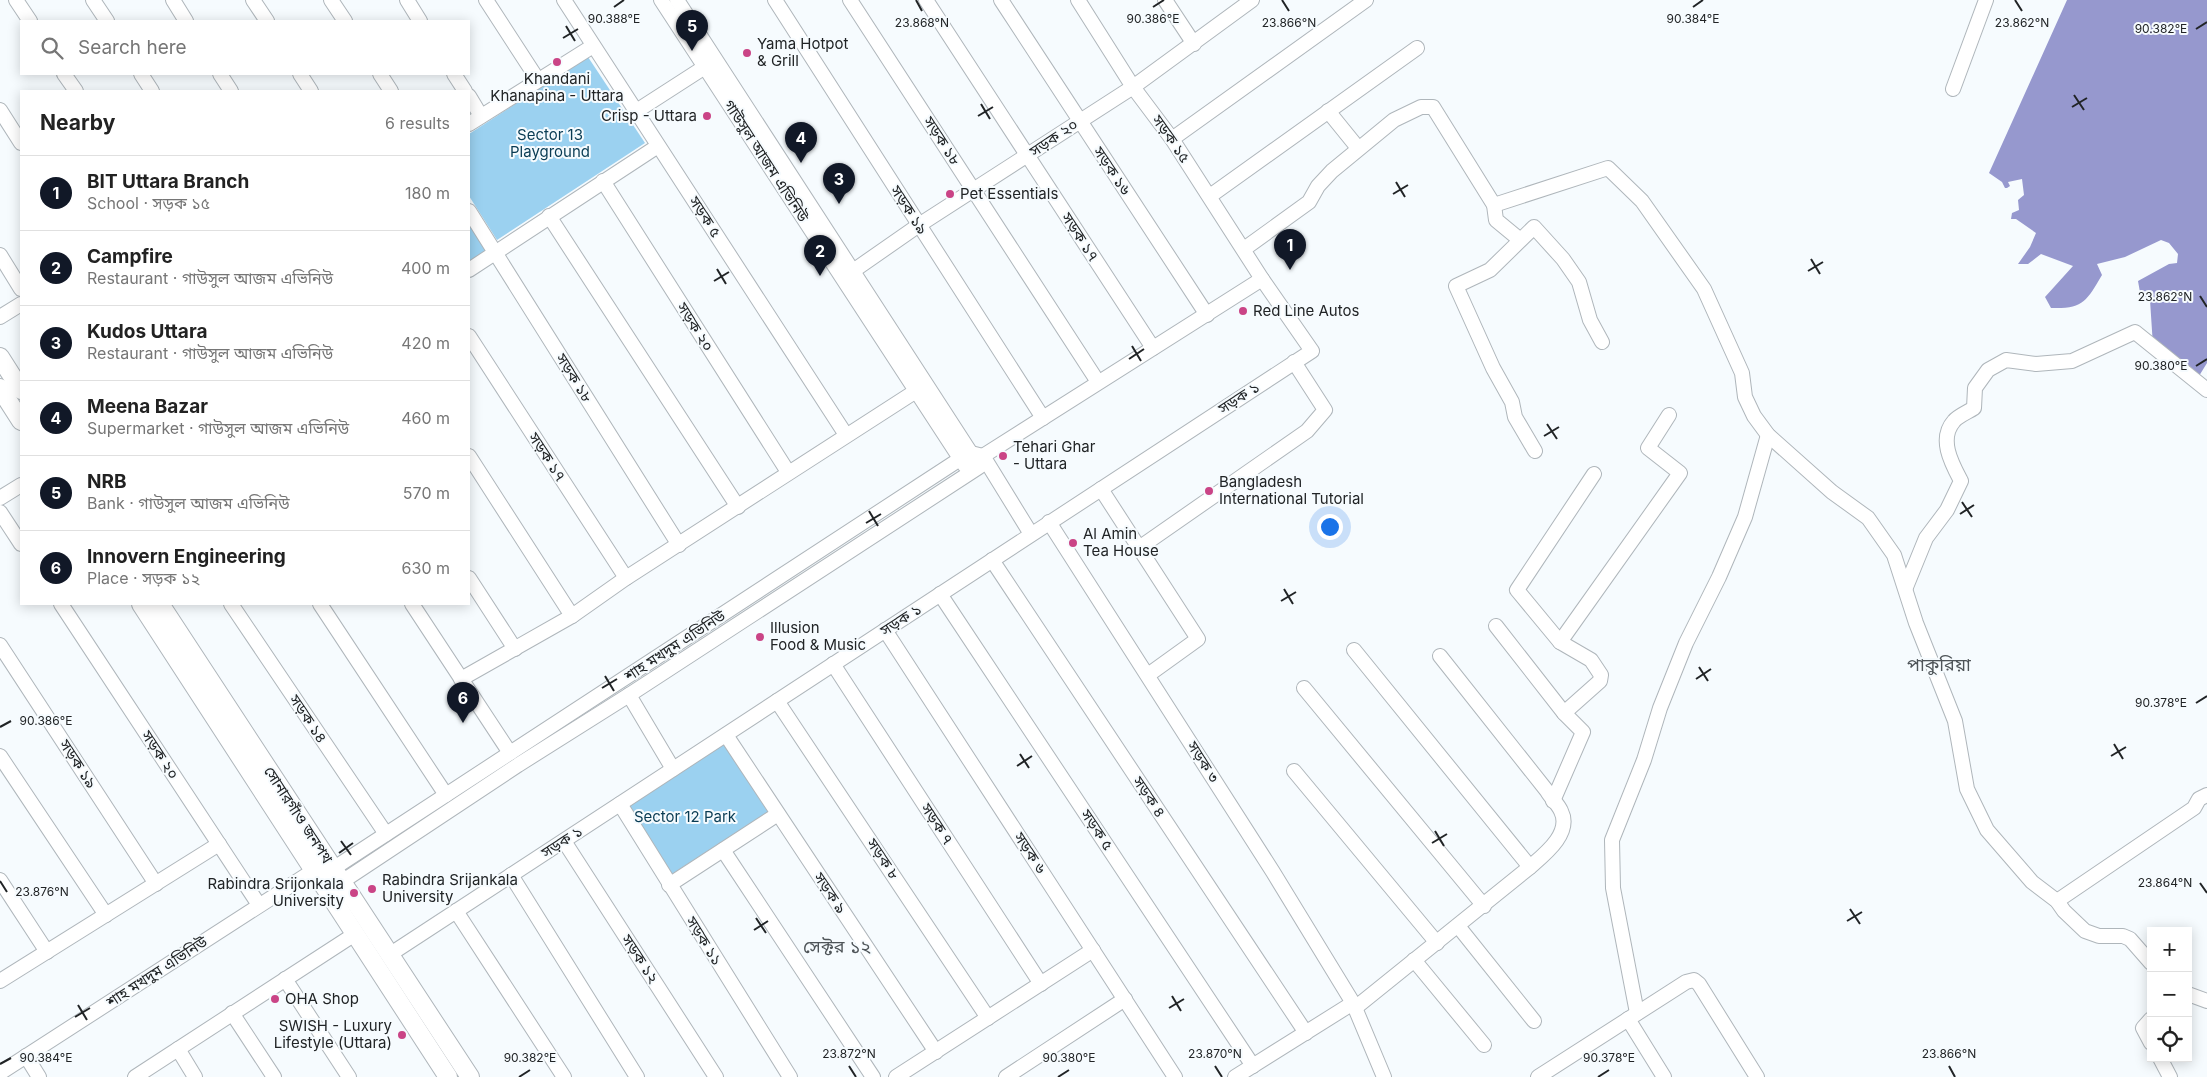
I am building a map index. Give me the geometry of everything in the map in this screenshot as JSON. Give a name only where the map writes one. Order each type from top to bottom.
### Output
[{"type":"main road","points":[[0,357],[20,388]]},
{"type":"main road","points":[[0,388],[20,419]]},
{"type":"main road","name":"সোনারগাঁও জনপথ","points":[[142,605],[251,759]]},
{"type":"main road","name":"সোনারগাঁও জনপথ","points":[[161,605],[251,759],[327,879],[355,934],[448,1077]]},
{"type":"main road","name":"সোনারগাঁও জনপথ","points":[[327,879],[389,955],[470,1077]]},
{"type":"street","points":[[93,0],[105,20]]},
{"type":"street","points":[[173,0],[185,20]]},
{"type":"street","points":[[253,0],[266,20]]},
{"type":"street","points":[[331,0],[344,20]]},
{"type":"street","points":[[407,0],[419,20]]},
{"type":"street","points":[[486,0],[538,80]]},
{"type":"street","name":"সড়ক ৫","points":[[564,0],[846,435]]},
{"type":"street","name":"গাউসুল আজম এভিনিউ","points":[[661,0],[711,64],[853,271],[973,462]]},
{"type":"street","name":"গাউসুল আজম এভিনিউ","points":[[677,0],[711,64],[916,391],[973,462]]},
{"type":"street","name":"সড়ক ১৯","points":[[776,0],[1043,418]]},
{"type":"street","name":"সড়ক ১৮","points":[[850,0],[1098,382]]},
{"type":"street","name":"সড়ক ১৭","points":[[926,0],[1153,348]]},
{"type":"street","name":"সড়ক ১৬","points":[[1002,0],[1079,122],[1207,315]]},
{"type":"street","name":"সড়ক ১৫","points":[[1078,0],[1133,87],[1172,139],[1262,279],[1312,351]]},
{"type":"street","points":[[1165,0],[1194,44]]},
{"type":"street","points":[[1172,139],[1366,0]]},
{"type":"street","points":[[1953,89],[1986,0]]},
{"type":"street","points":[[21,2],[30,20]]},
{"type":"street","name":"সড়ক ২০","points":[[853,271],[919,225],[1133,87],[1194,44],[1242,3]]},
{"type":"street","points":[[470,123],[593,46]]},
{"type":"street","points":[[1210,196],[1417,48]]},
{"type":"street","points":[[636,112],[711,64]]},
{"type":"street","points":[[65,75],[75,90]]},
{"type":"street","points":[[142,75],[151,90]]},
{"type":"street","points":[[221,75],[230,90]]},
{"type":"street","points":[[301,75],[309,90]]},
{"type":"street","points":[[381,75],[390,90]]},
{"type":"street","points":[[455,75],[465,90]]},
{"type":"street","points":[[470,98],[482,116]]},
{"type":"street","points":[[1244,249],[1309,202],[1318,186],[1358,148],[1394,120],[1421,107],[1433,107],[1494,205],[1496,220],[1519,240]]},
{"type":"street","points":[[0,110],[20,141]]},
{"type":"street","points":[[1328,111],[1358,148]]},
{"type":"street","points":[[470,269],[658,146]]},
{"type":"street","points":[[1494,205],[1608,168],[1642,202],[1704,289],[1742,373],[1745,397],[1754,416],[1768,435],[1832,492],[1868,518],[1894,556],[1906,587],[1916,623],[1955,722],[1967,789],[1977,813],[1987,830],[2032,882],[2057,901],[2064,911],[2085,931],[2099,936],[2123,936],[2130,939],[2147,958]]},
{"type":"street","name":"সড়ক ২০","points":[[603,181],[788,472]]},
{"type":"street","name":"সড়ক ১৮","points":[[470,213],[679,545]]},
{"type":"street","points":[[549,216],[738,507]]},
{"type":"street","points":[[1535,451],[1515,416],[1512,402],[1492,368],[1456,286],[1490,270],[1534,227],[1563,259],[1579,282],[1590,320],[1602,342]]},
{"type":"street","points":[[0,256],[20,287]]},
{"type":"street","name":"শাহ মখদুম এভিনিউ","points":[[327,879],[386,834],[813,556],[973,462],[1262,279]]},
{"type":"street","points":[[0,317],[20,305]]},
{"type":"street","points":[[1906,587],[1926,538],[1947,510],[1961,481],[1952,464],[1947,446],[1948,433],[1954,421],[1974,408],[1975,388],[1988,370],[2006,360],[2036,364],[2072,361],[2135,332],[2207,390]]},
{"type":"street","name":"সড়ক ১৭","points":[[470,338],[626,578]]},
{"type":"street","name":"সড়ক ১","points":[[389,955],[1312,351]]},
{"type":"street","points":[[1139,548],[1307,431],[1325,410],[1294,362]]},
{"type":"street","points":[[461,680],[572,616],[626,578],[738,507],[788,472],[916,391]]},
{"type":"street","points":[[1560,642],[1680,473],[1648,448],[1669,415]]},
{"type":"street","points":[[1664,1077],[1632,1016],[1613,888],[1612,840],[1644,760],[1660,708],[1686,643],[1746,517],[1768,435]]},
{"type":"street","points":[[470,458],[572,616]]},
{"type":"street","points":[[973,462],[1031,534]]},
{"type":"street","name":"শাহ মখদুম এভিনিউ","points":[[0,1073],[259,906],[327,879],[481,789],[616,704],[822,569],[973,462]]},
{"type":"street","points":[[1564,713],[1600,681],[1601,675],[1591,660],[1560,642],[1516,590],[1594,474]]},
{"type":"street","points":[[0,498],[20,486]]},
{"type":"street","points":[[1101,489],[1198,639],[1148,675]]},
{"type":"street","points":[[0,512],[20,542]]},
{"type":"street","name":"সড়ক ৩","points":[[1050,522],[1148,675],[1354,1006],[1382,1076]]},
{"type":"street","points":[[813,556],[822,569]]},
{"type":"street","name":"সড়ক ৪","points":[[992,560],[1306,1033]]},
{"type":"street","points":[[470,580],[515,649]]},
{"type":"street","name":"সড়ক ৫","points":[[940,594],[1253,1066]]},
{"type":"street","name":"সড়ক ২০","points":[[62,605],[259,906]]},
{"type":"street","name":"সড়ক ১৪","points":[[232,605],[386,834]]},
{"type":"street","points":[[321,605],[446,795]]},
{"type":"street","points":[[413,605],[510,753]]},
{"type":"street","points":[[1496,626],[1564,713],[1583,732],[1553,801]]},
{"type":"street","name":"সড়ক ৬","points":[[885,630],[1125,999],[1171,1075]]},
{"type":"street","name":"সড়ক ১৯","points":[[0,645],[156,884]]},
{"type":"street","points":[[1354,650],[1530,867]]},
{"type":"street","points":[[1236,1077],[1306,1033],[1354,1006],[1437,943],[1552,848],[1563,826],[1562,811],[1553,801],[1548,791],[1440,656]]},
{"type":"street","name":"সড়ক ৭","points":[[833,664],[1040,984]]},
{"type":"street","points":[[1304,688],[1484,906]]},
{"type":"street","points":[[607,690],[616,704]]},
{"type":"street","points":[[629,695],[673,769]]},
{"type":"street","name":"সড়ক ৮","points":[[777,701],[988,1018]]},
{"type":"street","name":"সড়ক ৯","points":[[726,735],[936,1052]]},
{"type":"street","points":[[0,756],[106,915]]},
{"type":"street","points":[[1294,771],[1437,943]]},
{"type":"street","points":[[473,777],[481,789]]},
{"type":"street","points":[[2057,901],[2194,808],[2199,799],[2207,794]]},
{"type":"street","name":"সড়ক ১১","points":[[620,804],[790,1077]]},
{"type":"street","points":[[669,884],[778,814]]},
{"type":"street","name":"সড়ক ১২","points":[[564,840],[716,1077]]},
{"type":"street","points":[[0,981],[219,844]]},
{"type":"street","points":[[723,850],[873,1077]]},
{"type":"street","points":[[510,875],[637,1077]]},
{"type":"street","points":[[0,880],[46,952]]},
{"type":"street","points":[[456,911],[564,1077]]},
{"type":"street","points":[[1458,926],[1534,1021]]},
{"type":"street","points":[[135,1077],[355,934]]},
{"type":"street","points":[[896,1077],[1093,950]]},
{"type":"street","points":[[1414,960],[1484,1045]]},
{"type":"street","points":[[285,979],[349,1077]]},
{"type":"street","points":[[1538,1077],[1557,1072],[1632,1016],[1686,982],[1694,980],[1699,984],[1757,1077]]},
{"type":"street","points":[[2192,995],[2207,1001]]},
{"type":"street","points":[[1006,1077],[1125,999]]},
{"type":"street","points":[[232,1013],[274,1077]]},
{"type":"street","points":[[178,1050],[195,1077]]},
{"type":"street","points":[[26,1056],[39,1077]]},
{"type":"street","points":[[2162,1062],[2170,1077]]},
{"type":"green space","name":"Sector 13 Playground","points":[[588,57],[645,143],[497,240],[470,198],[470,133]]},
{"type":"green space","points":[[470,224],[488,251],[470,262]]},
{"type":"green space","name":"Sector 12 Park","points":[[724,743],[768,812],[672,874],[626,804]]},
{"type":"shaded area","points":[[2067,0],[2207,0],[2207,363],[2199,376],[2153,346],[2150,300],[2141,298],[2138,281],[2169,264],[2177,263],[2178,254],[2169,243],[2161,240],[2125,257],[2097,264],[2102,275],[2097,284],[2087,298],[2077,305],[2070,307],[2051,308],[2045,297],[2073,266],[2041,254],[2028,264],[2018,264],[2030,247],[2036,233],[2016,219],[2011,219],[2012,213],[2019,210],[2018,200],[2024,195],[2022,179],[2008,182],[2010,186],[2005,188],[2002,182],[1989,173]]},
{"type":"place","name":"NRB","points":[[692,51]]},
{"type":"place","name":"Yama Hotpot & Grill","points":[[747,53]]},
{"type":"place","name":"Khandani Khanapina - Uttara","points":[[557,62]]},
{"type":"place","name":"Crisp - Uttara","points":[[707,116]]},
{"type":"place","name":"Meena Bazar","points":[[801,163]]},
{"type":"place","name":"Pet Essentials","points":[[950,194]]},
{"type":"place","name":"Kudos Uttara","points":[[839,204]]},
{"type":"place","name":"BIT Uttara Branch","points":[[1290,270]]},
{"type":"place","name":"Campfire","points":[[820,276]]},
{"type":"place","name":"Red Line Autos","points":[[1243,311]]},
{"type":"place","name":"Tehari Ghar - Uttara","points":[[1003,456]]},
{"type":"place","name":"Bangladesh International Tutorial","points":[[1209,491]]},
{"type":"place","name":"Al Amin Tea House","points":[[1073,543]]},
{"type":"place","name":"Illusion Food & Music","points":[[760,637]]},
{"type":"place","name":"Innovern Engineering","points":[[463,723]]},
{"type":"place","name":"Rabindra Srijankala University","points":[[372,889]]},
{"type":"place","name":"Rabindra Srijonkala University","points":[[354,893]]},
{"type":"place","name":"OHA Shop","points":[[275,999]]},
{"type":"place","name":"SWISH - Luxury Lifestyle (Uttara)","points":[[402,1035]]},
{"type":"district","name":"পাকুরিয়া","points":[[1939,665]]},
{"type":"district","name":"সেক্টর ১২","points":[[837,947]]}]
